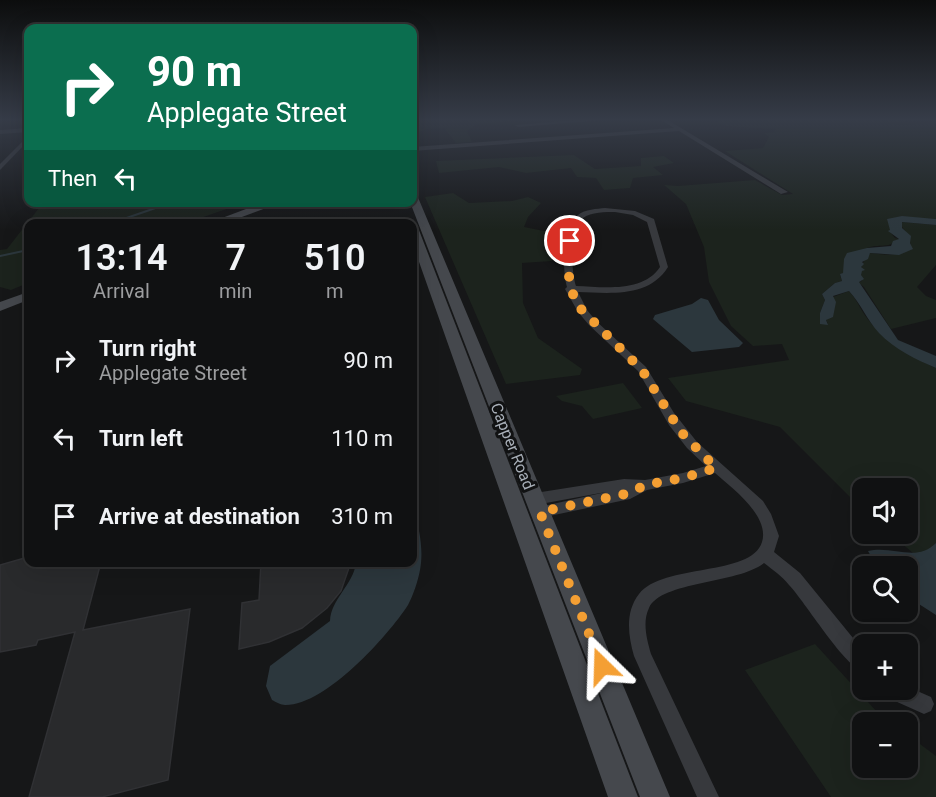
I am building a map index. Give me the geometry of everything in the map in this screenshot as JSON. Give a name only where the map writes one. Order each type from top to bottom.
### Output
[{"type":"street","points":[[725,156],[784,192]]},
{"type":"street","points":[[210,219],[243,207]]},
{"type":"street","points":[[226,219],[264,207]]},
{"type":"street","name":"Capper Road","points":[[417,207],[655,797]]},
{"type":"street","points":[[570,289],[632,287],[648,283],[659,276],[664,267],[651,221],[639,214],[621,211],[594,212],[579,218],[572,232],[568,256],[570,289],[580,310],[642,370],[675,423],[716,468],[755,501],[765,515],[770,530],[770,543],[766,555],[757,562],[740,569],[668,585],[651,592],[642,604],[637,617],[637,637],[643,656],[708,797]]},
{"type":"street","name":"Capper Road","points":[[417,238],[623,797]]},
{"type":"street","points":[[0,300],[24,291]]},
{"type":"street","points":[[0,308],[24,298]]},
{"type":"street","points":[[537,505],[584,496],[630,493],[645,485],[683,478],[716,468]]},
{"type":"street","points":[[766,555],[801,586],[852,650]]},
{"type":"street","points":[[915,700],[924,704]]},
{"type":"shaded area","points":[[576,156],[595,169],[641,166],[641,158],[664,156],[674,163],[653,167],[663,175],[633,178],[630,188],[604,190],[596,178],[577,177],[571,168],[526,173],[499,167],[439,173],[436,161]]},
{"type":"shaded area","points":[[733,156],[936,156],[936,219],[897,217],[890,223],[890,232],[899,239],[887,245],[867,248],[856,255],[840,275],[842,281],[835,283],[822,294],[825,300],[820,313],[828,324],[826,320],[833,297],[849,291],[879,332],[906,352],[936,368],[936,543],[928,551],[914,554],[902,544],[918,544],[918,478],[852,478],[852,499],[780,427],[686,401],[668,378],[789,360],[782,344],[753,346],[731,326],[709,282],[704,247],[686,204],[664,185],[755,180],[782,195],[793,194]]},
{"type":"shaded area","points":[[453,193],[469,203],[512,201],[528,197],[541,203],[528,217],[524,227],[559,234],[552,261],[522,263],[523,303],[538,338],[582,369],[580,375],[506,384],[425,197]]},
{"type":"shaded area","points":[[40,207],[232,207],[198,219],[31,219]]},
{"type":"shaded area","points":[[902,216],[936,219],[936,225],[902,222],[902,228],[911,236],[910,243],[913,249],[899,255],[870,253],[868,259],[862,262],[864,264],[861,267],[865,270],[861,275],[864,279],[859,282],[898,340],[936,356],[936,368],[906,354],[885,339],[849,291],[833,296],[836,302],[833,317],[826,320],[828,325],[820,324],[820,313],[825,300],[822,294],[835,283],[842,281],[840,274],[843,273],[847,253],[891,246],[893,241],[899,239],[888,231],[890,230],[887,219]]},
{"type":"shaded area","points":[[902,222],[936,225],[936,265],[917,287],[926,296],[936,300],[936,318],[891,329],[864,287],[858,282],[862,281],[862,266],[870,253],[897,254],[911,247],[909,236],[902,227]]},
{"type":"shaded area","points":[[24,227],[24,285],[11,290],[0,287],[0,250],[7,249]]},
{"type":"shaded area","points":[[701,298],[708,300],[719,320],[743,343],[739,347],[692,352],[653,319],[655,315],[692,304]]},
{"type":"shaded area","points":[[623,383],[642,408],[593,419],[582,406],[562,401],[556,396]]},
{"type":"shaded area","points":[[417,522],[421,554],[418,579],[408,605],[386,634],[354,667],[318,694],[301,702],[285,705],[272,700],[266,686],[270,666],[330,621],[334,606],[355,567],[417,567]]},
{"type":"shaded area","points":[[936,543],[936,615],[918,603],[918,556],[871,556],[868,551],[886,550],[912,553],[928,549]]},
{"type":"shaded area","points":[[815,644],[852,685],[852,700],[866,700],[877,712],[852,712],[852,778],[918,778],[918,742],[936,756],[936,797],[831,797],[745,670]]},
{"type":"building","points":[[24,558],[24,567],[100,567],[83,630],[190,609],[168,780],[102,797],[29,797],[75,632],[38,640],[36,645],[0,652],[0,565]]},
{"type":"building","points":[[261,567],[349,567],[341,591],[327,608],[302,628],[269,642],[239,649],[242,603],[259,600]]},
{"type":"waterway","points":[[124,219],[158,207]]},
{"type":"waterway","points":[[0,256],[24,251]]},
{"type":"route","points":[[570,241],[568,272],[575,303],[586,317],[642,370],[668,415],[695,448],[716,468],[683,478],[645,485],[630,493],[540,512],[602,666]]}]
